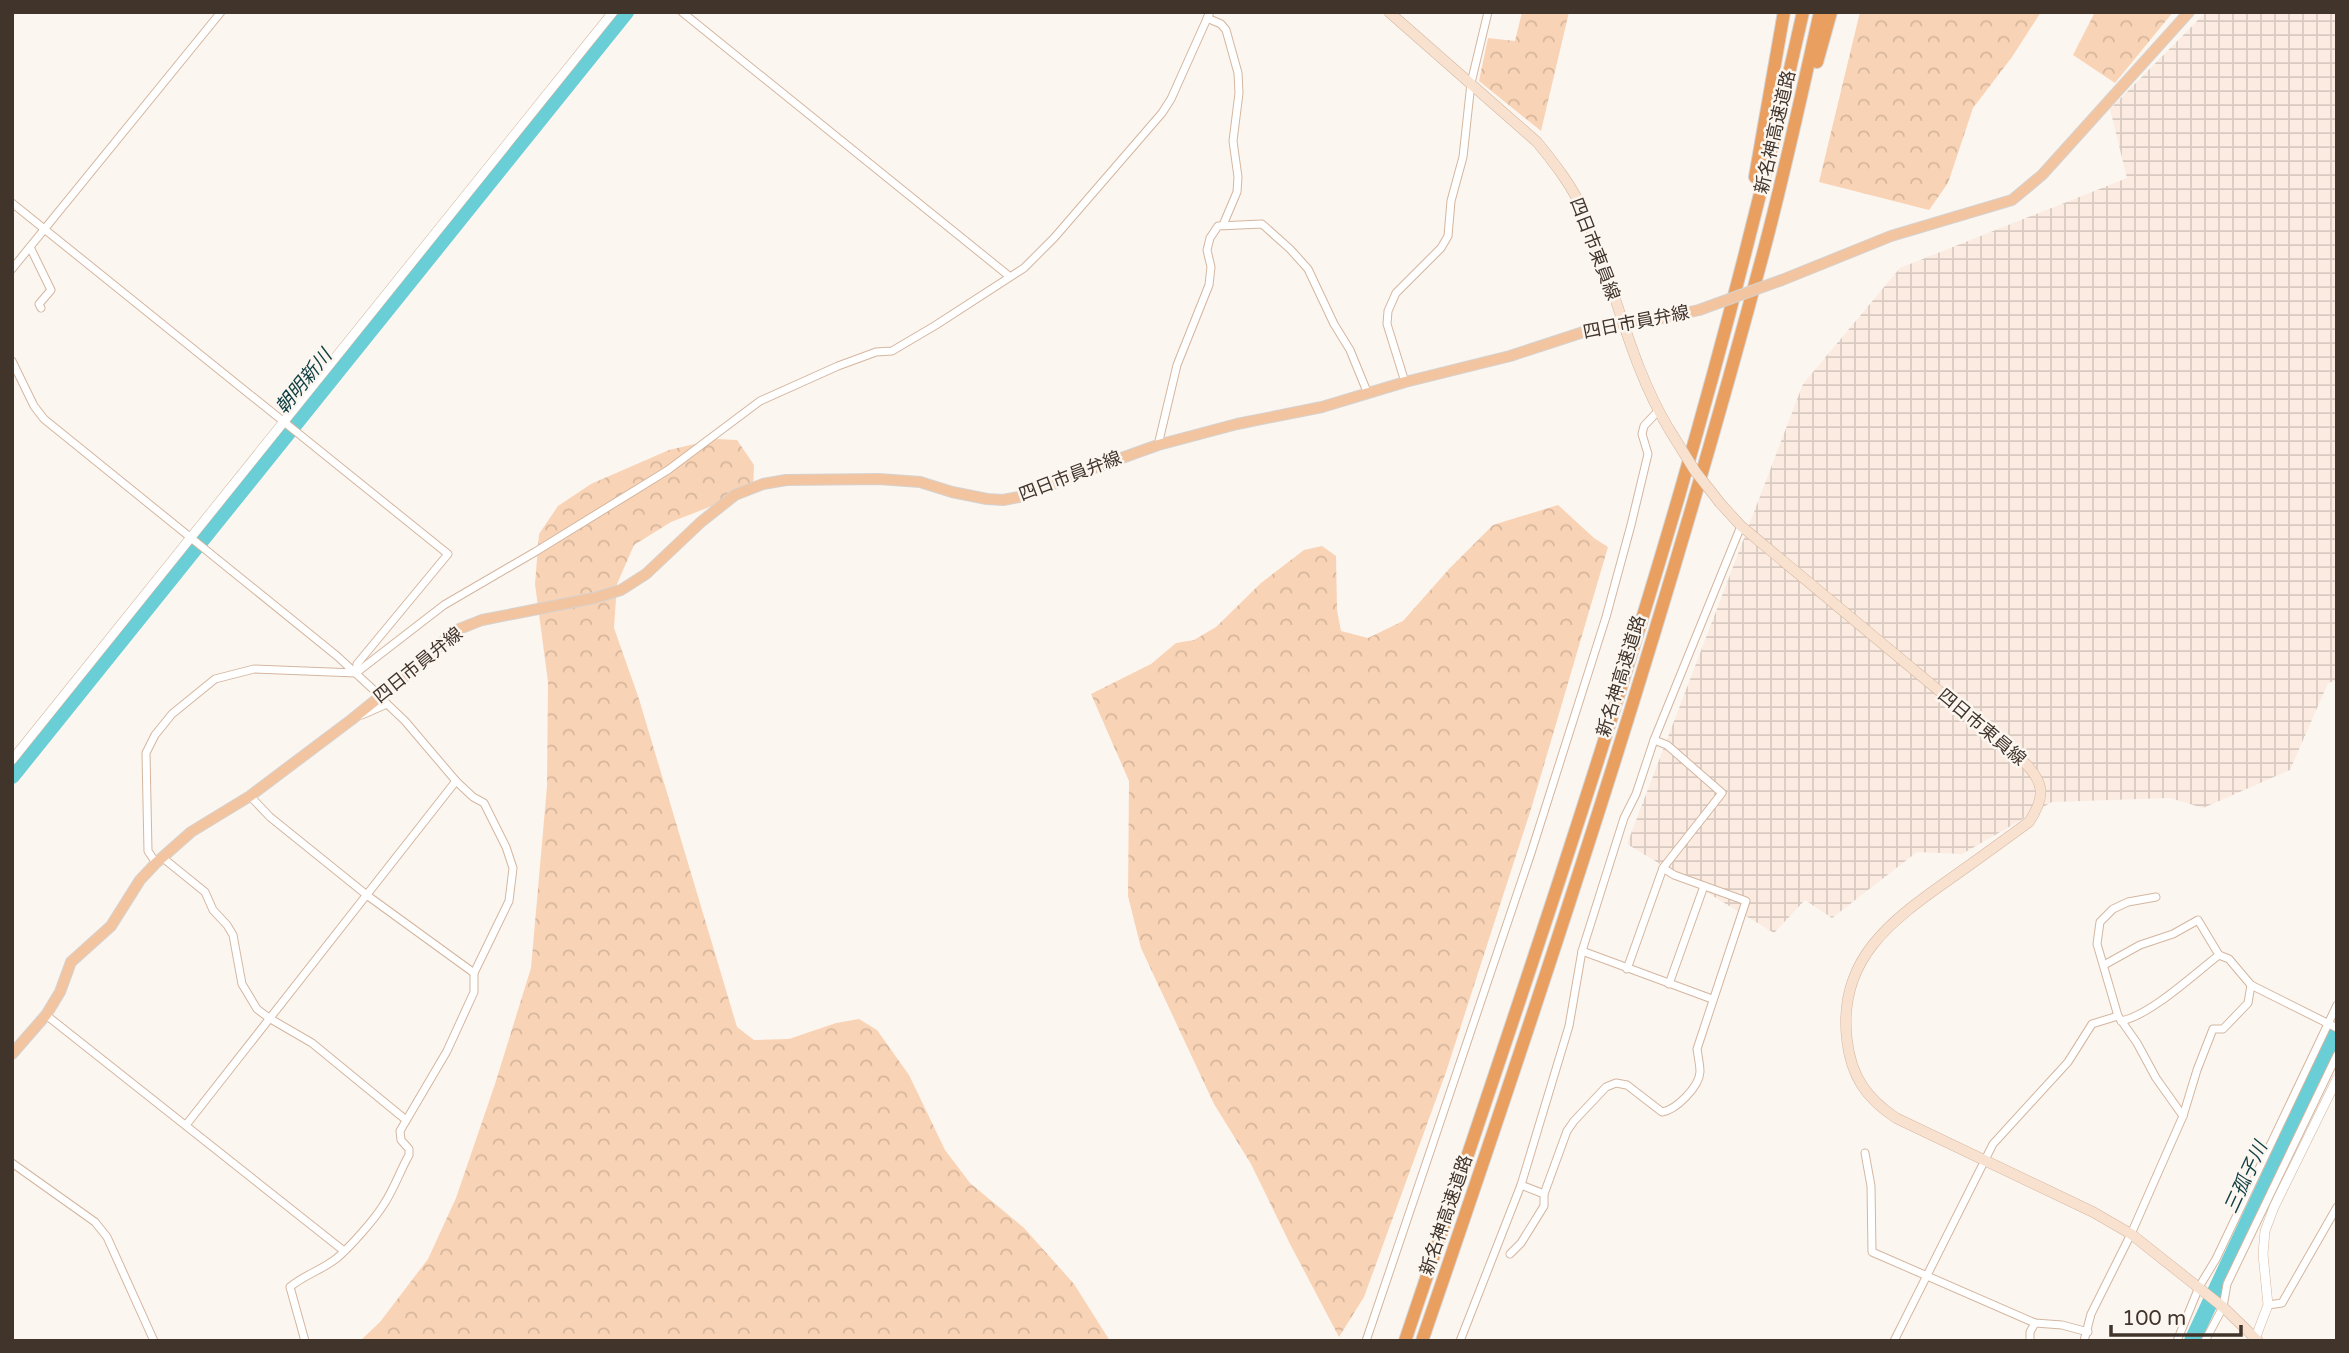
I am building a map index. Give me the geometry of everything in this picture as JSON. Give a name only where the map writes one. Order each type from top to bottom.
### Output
[{"type":"highway","points":[[1723,335],[1759,160],[1784,12]]},
{"type":"highway","name":"新名神高速道路","points":[[1405,1341],[1594,770],[1680,492],[1781,111],[1803,12]]},
{"type":"highway","name":"新名神高速道路","points":[[1422,1341],[1561,925],[1635,692],[1765,248],[1820,12]]},
{"type":"highway","points":[[1765,248],[1831,12]]},
{"type":"main road","name":"四日市東員線","points":[[1389,12],[1537,142],[1570,186],[1584,213],[1658,411],[1695,471],[1720,503],[1741,526],[2021,759],[2039,779],[2042,794],[2039,808],[2029,822],[1908,909],[1885,928],[1865,954],[1849,992],[1846,1031],[1850,1060],[1861,1084],[1877,1105],[1896,1118],[2093,1212],[2131,1234],[2222,1306],[2256,1340]]},
{"type":"main road","name":"四日市員弁線","points":[[12,1054],[46,1015],[60,992],[71,962],[111,926],[140,880],[191,832],[250,796],[351,720],[422,663],[454,631],[482,620],[594,598],[621,590],[646,574],[701,522],[735,495],[764,484],[786,480],[879,479],[920,482],[987,499],[1003,500],[1024,496],[1158,445],[1237,424],[1322,407],[1405,382],[1510,356],[1608,324],[1662,318],[1699,310],[1891,236],[2012,201],[2042,175],[2189,12]]},
{"type":"street","points":[[12,269],[221,12]]},
{"type":"street","points":[[12,760],[193,539],[289,427],[614,12]]},
{"type":"street","points":[[682,12],[1009,276]]},
{"type":"street","points":[[1405,382],[1387,324],[1388,311],[1396,293],[1441,248],[1448,236],[1451,201],[1464,157],[1471,83],[1488,12]]},
{"type":"street","points":[[406,1119],[312,1043],[257,1009],[242,984],[233,935],[214,910],[205,892],[148,851],[146,753],[155,735],[172,714],[215,679],[254,669],[356,673],[444,605],[668,470],[760,401],[838,366],[876,352],[892,351],[1024,268],[1039,255],[1162,113],[1209,15],[1226,30],[1238,73],[1239,93],[1233,141],[1238,177],[1237,192],[1223,225]]},
{"type":"street","points":[[12,203],[448,554],[357,664],[356,673]]},
{"type":"street","points":[[1158,445],[1177,365],[1209,285],[1211,267],[1207,250],[1210,238],[1218,226],[1262,224],[1308,269],[1334,324],[1350,349],[1368,394]]},
{"type":"street","points":[[30,247],[51,290],[39,304],[41,308]]},
{"type":"street","points":[[12,361],[38,414],[377,693]]},
{"type":"street","points":[[1366,1341],[1531,853],[1606,617],[1632,525],[1648,454],[1642,434],[1644,426],[1658,411]]},
{"type":"street","points":[[1460,1341],[1521,1185],[1569,1026],[1582,951],[1624,818],[1636,794],[1654,740],[1741,526]]},
{"type":"street","points":[[305,1341],[290,1287],[299,1279],[334,1261],[382,1207],[409,1155],[410,1149],[401,1140],[400,1131],[447,1051],[474,992],[474,973],[509,901],[513,883],[513,868],[489,809],[456,781],[405,720],[386,702],[351,720]]},
{"type":"street","points":[[1627,968],[1663,868],[1722,793],[1667,746],[1654,740]]},
{"type":"street","points":[[186,1125],[456,781]]},
{"type":"street","points":[[250,796],[270,817],[368,896],[474,973]]},
{"type":"street","points":[[1510,1254],[1521,1243],[1544,1206],[1544,1194],[1567,1131],[1606,1087],[1616,1083],[1627,1085],[1662,1112],[1672,1111],[1700,1074],[1697,1049],[1746,901],[1674,875],[1663,868]]},
{"type":"street","points":[[1669,984],[1704,886]]},
{"type":"street","points":[[2156,897],[2128,902],[2113,909],[2101,922],[2097,944],[2119,1018],[2137,1043],[2155,1078],[2183,1116]]},
{"type":"street","points":[[2104,965],[2140,945],[2173,934],[2198,920],[2219,955],[2229,959],[2251,985],[2337,1028]]},
{"type":"street","points":[[1582,951],[1712,999]]},
{"type":"street","points":[[1894,1341],[1982,1161],[1998,1137],[2068,1062],[2092,1024],[2119,1018],[2128,1020],[2161,1001],[2219,955]]},
{"type":"street","points":[[2084,1341],[2091,1314],[2131,1234],[2183,1116],[2213,1029],[2223,1029],[2248,1003],[2251,985]]},
{"type":"street","points":[[2177,1341],[2199,1287],[2216,1259],[2337,1005]]},
{"type":"street","points":[[46,1015],[344,1251]]},
{"type":"street","points":[[2205,1341],[2222,1306],[2227,1284],[2337,1055]]},
{"type":"street","points":[[2256,1340],[2268,1305],[2263,1254],[2265,1231],[2274,1207],[2337,1079]]},
{"type":"street","points":[[1865,1153],[1871,1186],[1872,1252],[2035,1322],[2088,1332]]},
{"type":"street","points":[[12,1163],[94,1222],[107,1237],[154,1341]]},
{"type":"street","points":[[1521,1185],[1544,1194]]},
{"type":"street","points":[[2268,1305],[2282,1303],[2337,1207]]},
{"type":"street","points":[[2030,1341],[2030,1332],[2035,1322]]},
{"type":"shaded area","points":[[2206,12],[2337,12],[2337,680],[2328,683],[2290,770],[2203,808],[2170,798],[2052,802],[1962,854],[1917,852],[1832,918],[1805,900],[1774,933],[1627,844],[1803,384],[1900,268],[2127,178],[2110,109]]},
{"type":"green space","points":[[1522,12],[1569,12],[1541,131],[1479,81],[1488,38],[1515,41]]},
{"type":"green space","points":[[1860,12],[2041,12],[2012,57],[1973,108],[1948,183],[1929,210],[1819,182]]},
{"type":"green space","points":[[2095,12],[2173,12],[2115,83],[2073,55]]},
{"type":"green space","points":[[716,439],[737,440],[754,465],[753,490],[671,522],[634,545],[617,584],[614,628],[639,699],[737,1027],[754,1040],[789,1039],[836,1023],[859,1019],[877,1030],[909,1075],[945,1150],[970,1183],[1024,1228],[1074,1284],[1110,1341],[360,1341],[380,1322],[428,1259],[456,1198],[531,968],[547,786],[548,682],[535,584],[539,534],[558,506],[591,484],[669,450]]},
{"type":"green space","points":[[1558,505],[1594,538],[1608,547],[1531,809],[1446,1072],[1364,1297],[1339,1337],[1251,1164],[1214,1104],[1141,948],[1128,896],[1129,781],[1091,694],[1151,664],[1176,643],[1194,640],[1216,627],[1261,583],[1304,550],[1322,546],[1336,556],[1337,610],[1341,631],[1368,638],[1403,621],[1493,525]]},
{"type":"waterway","name":"朝明新川","points":[[12,776],[626,12]]},
{"type":"waterway","name":"三孤子川","points":[[2192,1341],[2337,1031]]}]
